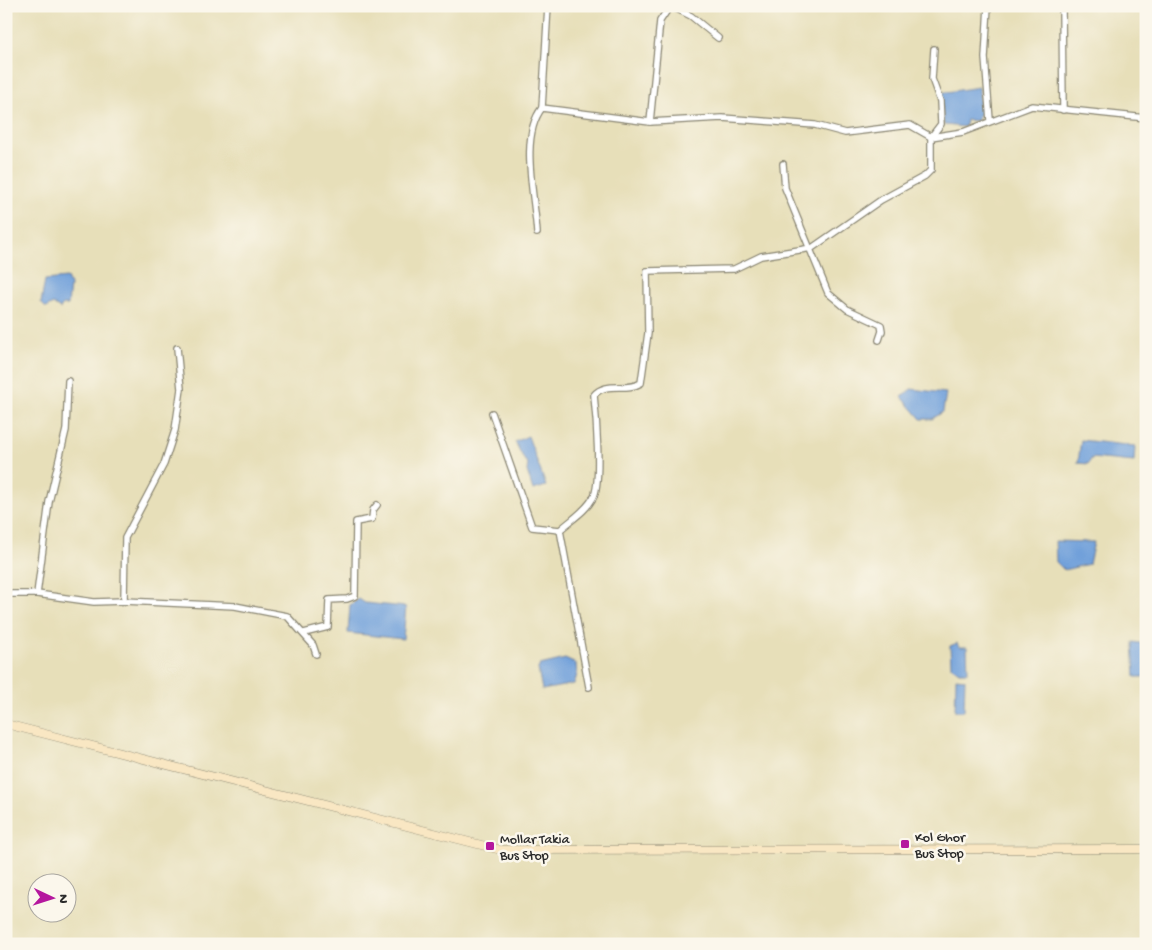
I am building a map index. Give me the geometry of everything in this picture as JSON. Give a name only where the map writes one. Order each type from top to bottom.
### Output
[{"type":"main road","points":[[6,724],[501,850],[1146,849]]},
{"type":"street","points":[[537,233],[530,147],[534,118],[542,108],[548,6]]},
{"type":"street","points":[[650,122],[660,20],[670,6],[691,16],[718,38]]},
{"type":"street","points":[[988,6],[985,58],[990,120]]},
{"type":"street","points":[[1062,6],[1063,110]]},
{"type":"street","points":[[492,413],[532,527],[560,530],[586,508],[594,497],[598,455],[594,395],[599,389],[606,387],[633,388],[641,383],[648,333],[647,271],[734,268],[760,256],[812,248],[881,200],[925,176],[930,170],[932,137],[942,124],[940,101],[932,79],[934,49]]},
{"type":"street","points":[[542,108],[650,122],[722,118],[814,126],[845,133],[910,125],[932,137],[962,132],[1032,106],[1146,118]]},
{"type":"street","points":[[783,164],[785,188],[812,248],[828,293],[847,309],[881,326],[882,331],[879,340]]},
{"type":"street","points":[[124,601],[126,538],[164,464],[176,430],[181,389],[176,348]]},
{"type":"street","points":[[37,594],[49,502],[66,430],[68,381]]},
{"type":"street","points":[[304,634],[328,627],[329,600],[347,600],[355,596],[356,522],[372,519],[373,510],[377,505]]},
{"type":"street","points":[[560,530],[589,687]]},
{"type":"street","points":[[6,594],[37,594],[94,602],[124,601],[235,606],[287,616],[313,645],[316,654]]},
{"type":"water","points":[[979,87],[980,107],[983,112],[978,116],[978,121],[966,120],[965,127],[944,125],[940,93]]},
{"type":"water","points":[[67,278],[70,285],[68,305],[63,305],[60,309],[53,304],[46,308],[41,303],[45,280]]},
{"type":"water","points":[[911,389],[946,393],[943,412],[932,419],[921,419],[902,397]]},
{"type":"water","points":[[528,436],[546,486],[533,490],[527,471],[528,463],[515,442]]},
{"type":"water","points":[[1081,440],[1135,446],[1134,462],[1092,458],[1088,464],[1078,463]]},
{"type":"water","points":[[1055,541],[1094,542],[1089,564],[1064,570],[1056,562]]},
{"type":"water","points":[[359,599],[365,603],[406,607],[403,639],[348,633],[350,605]]},
{"type":"water","points":[[1133,642],[1146,644],[1146,677],[1135,677]]},
{"type":"water","points":[[957,643],[959,647],[967,647],[968,672],[959,672],[951,666],[950,646]]},
{"type":"water","points":[[565,659],[576,664],[577,675],[574,684],[542,690],[538,669],[540,665]]},
{"type":"water","points":[[956,678],[965,679],[964,711],[955,711]]},
{"type":"place","name":"Kol Ghor Bus Stop","points":[[905,844]]},
{"type":"place","name":"Mollar Takia Bus Stop","points":[[490,846]]}]
